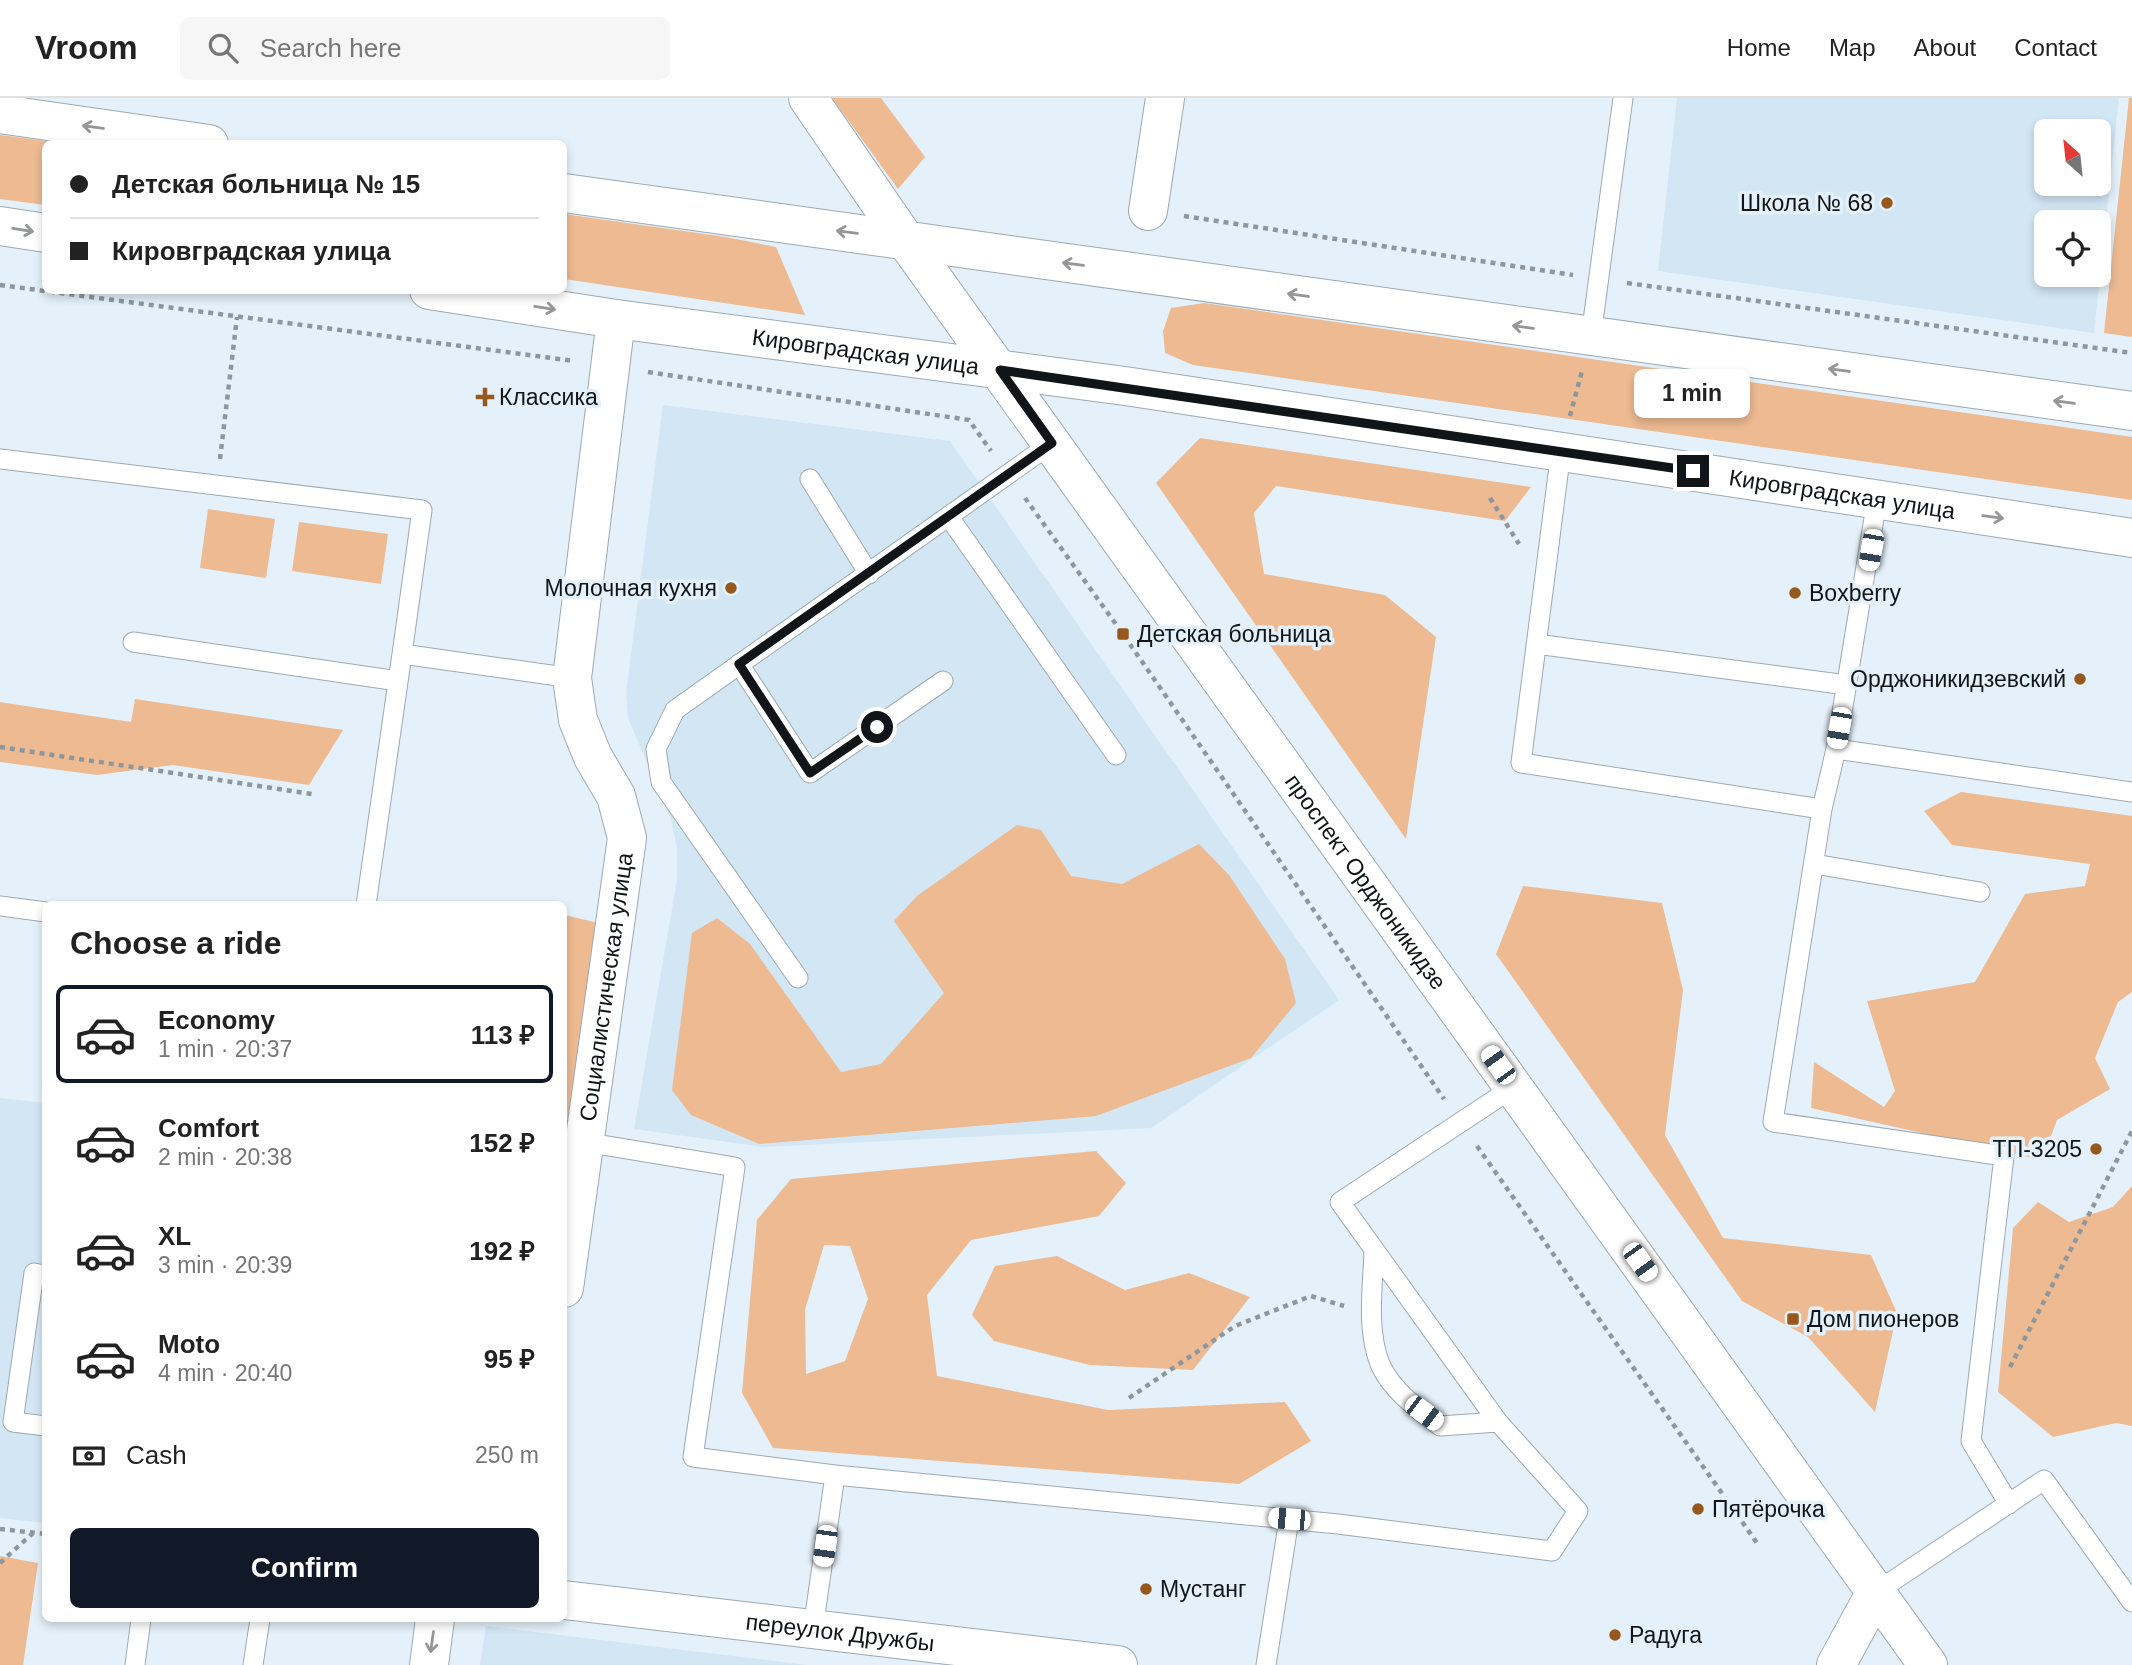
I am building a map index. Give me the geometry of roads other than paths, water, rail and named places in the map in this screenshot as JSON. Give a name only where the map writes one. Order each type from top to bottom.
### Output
[{"type":"street","name":"проспект Орджоникидзе","points":[[808,98],[906,241],[1928,1665]]},
{"type":"street","points":[[1148,211],[1166,98]]},
{"type":"street","points":[[23,110],[187,140]]},
{"type":"street","points":[[567,193],[2132,411]]},
{"type":"street","points":[[0,226],[42,232]]},
{"type":"street","name":"Кировградская улица","points":[[456,294],[1561,451],[2132,538]]},
{"type":"street","name":"Социалистическая улица","points":[[567,1239],[570,1190],[584,1142],[626,838],[616,796],[593,757],[578,720],[572,678],[616,318]]},
{"type":"street","points":[[1836,1665],[1876,1592]]},
{"type":"street","name":"переулок Дружбы","points":[[567,1600],[1118,1665]]},
{"type":"street","points":[[429,1665],[435,1622]]},
{"type":"lane","points":[[1591,336],[1623,98]]},
{"type":"lane","points":[[798,978],[661,782],[656,749],[675,709],[1052,443]]},
{"type":"lane","points":[[1561,451],[1521,763],[1822,809]]},
{"type":"lane","points":[[0,458],[422,510],[367,901]]},
{"type":"lane","points":[[810,479],[869,574]]},
{"type":"lane","points":[[1877,500],[1836,749],[1822,809],[1773,1122],[2004,1156],[1971,1441],[2009,1504]]},
{"type":"lane","points":[[949,517],[1116,755]]},
{"type":"lane","points":[[133,642],[398,681]]},
{"type":"lane","points":[[1536,645],[1847,685]]},
{"type":"lane","points":[[402,654],[572,678]]},
{"type":"lane","points":[[739,664],[810,773],[943,681]]},
{"type":"lane","points":[[1836,749],[2132,792]]},
{"type":"lane","points":[[1814,864],[1980,892]]},
{"type":"lane","points":[[0,906],[42,911]]},
{"type":"lane","points":[[584,1142],[735,1167],[693,1457],[835,1475],[1289,1519],[1552,1551],[1578,1511],[1498,1422],[1340,1202],[1514,1087]]},
{"type":"lane","points":[[1374,1250],[1371,1314],[1380,1364],[1407,1401],[1440,1426],[1498,1422]]},
{"type":"lane","points":[[42,1274],[34,1273],[13,1422],[42,1426]]},
{"type":"lane","points":[[813,1629],[835,1475]]},
{"type":"lane","points":[[1876,1592],[2044,1480],[2132,1602]]},
{"type":"lane","points":[[1266,1665],[1289,1519]]},
{"type":"lane","points":[[135,1665],[141,1622]]},
{"type":"lane","points":[[253,1665],[260,1622]]},
{"type":"place","name":"Школа № 68","points":[[1887,203]]},
{"type":"place","name":"Классика","points":[[485,397]]},
{"type":"place","name":"Молочная кухня","points":[[731,588]]},
{"type":"place","name":"Boxberry","points":[[1795,593]]},
{"type":"place","name":"Детская больница","points":[[1123,634]]},
{"type":"place","name":"Орджоникидзевский","points":[[2080,679]]},
{"type":"place","name":"ТП-3205","points":[[2096,1149]]},
{"type":"place","name":"Дом пионеров","points":[[1793,1319]]},
{"type":"place","name":"Пятёрочка","points":[[1698,1509]]},
{"type":"place","name":"Мустанг","points":[[1146,1589]]},
{"type":"place","name":"Радуга","points":[[1615,1635]]}]
